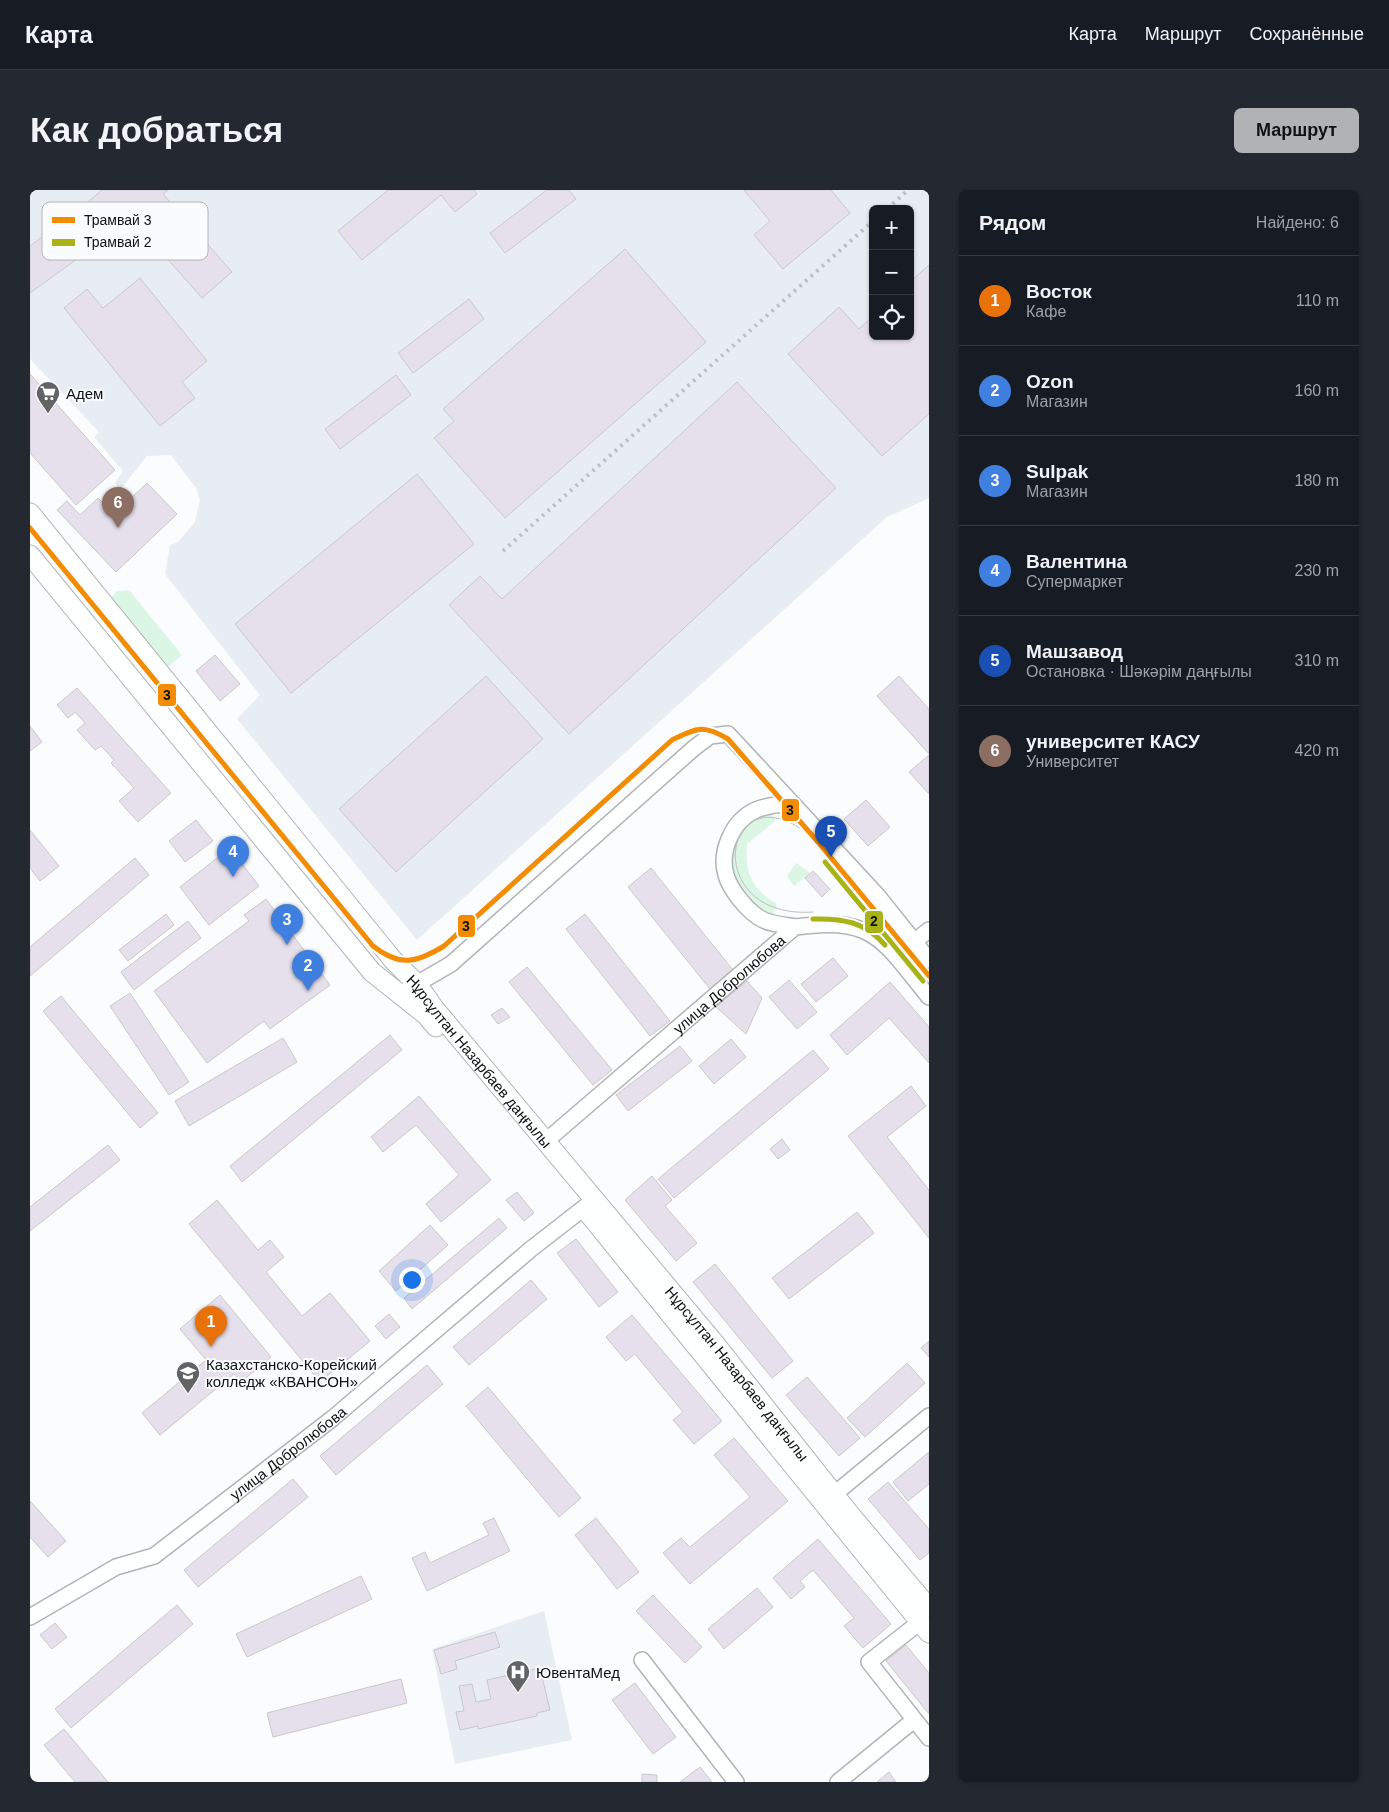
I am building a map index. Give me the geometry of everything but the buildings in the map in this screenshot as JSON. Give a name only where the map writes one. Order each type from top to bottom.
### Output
[{"type":"main road","name":"Нұрсұлтан Назарбаев даңғылы","points":[[30,513],[393,960],[417,984],[434,1008],[546,1141],[589,1204]]},
{"type":"main road","name":"Нұрсұлтан Назарбаев даңғылы","points":[[30,555],[372,972],[426,1016],[548,1160],[589,1204],[926,1621]]},
{"type":"street","points":[[400,993],[450,964],[694,748],[710,736],[728,734],[877,895],[929,960]]},
{"type":"street","points":[[793,804],[772,805],[755,810],[740,820],[727,841],[725,874],[732,889],[758,917],[795,927]]},
{"type":"street","name":"улица Добролюбова","points":[[546,1141],[795,927],[844,924],[865,930],[879,938],[929,997]]},
{"type":"street","points":[[896,956],[929,930]]},
{"type":"street","name":"улица Добролюбова","points":[[30,1617],[116,1567],[154,1556],[332,1418],[531,1249],[589,1204]]},
{"type":"street","points":[[829,1499],[929,1416]]},
{"type":"street","points":[[926,1621],[870,1662],[929,1738]]},
{"type":"street","points":[[642,1660],[736,1782]]},
{"type":"street","points":[[838,1782],[914,1720]]},
{"type":"shaded area","points":[[30,190],[929,190],[929,498],[887,517],[417,940],[237,719],[260,695],[165,574],[170,545],[178,542],[195,522],[200,500],[196,488],[171,455],[147,456],[120,490],[115,483],[123,471],[94,437],[99,432],[30,359]]},
{"type":"shaded area","points":[[544,1611],[572,1740],[455,1764],[432,1649]]},
{"type":"green space","points":[[129,590],[182,655],[168,667],[111,598],[117,591]]},
{"type":"green space","points":[[772,813],[775,821],[747,844],[747,864],[756,886],[777,904],[773,915],[754,904],[741,891],[734,874],[733,864],[734,844],[741,829],[747,822]]},
{"type":"green space","points":[[796,863],[810,873],[794,886],[787,876]]},
{"type":"tram line","name":"3","points":[[30,528],[373,946],[383,953],[400,960],[408,960],[425,956],[444,946],[672,740],[700,729],[712,731],[728,739],[818,842],[929,976]]},
{"type":"tram line","points":[[813,912],[781,910],[758,899],[743,883],[736,864],[736,845],[744,829],[757,819],[781,819],[814,837]]},
{"type":"tram line","name":"2","points":[[825,862],[923,981]]},
{"type":"tram line","name":"2","points":[[813,919],[834,919],[853,923],[870,931],[885,945]]},
{"type":"railway","points":[[891,205],[908,190]]},
{"type":"railway","points":[[503,551],[869,225]]},
{"type":"place","name":"Адем","points":[[48,414]]},
{"type":"place","name":"университет КАСУ","points":[[118,528]]},
{"type":"place","name":"Машзавод","points":[[831,857]]},
{"type":"place","name":"Валентина","points":[[233,877]]},
{"type":"place","name":"Sulpak","points":[[287,945]]},
{"type":"place","name":"Ozon","points":[[308,991]]},
{"type":"place","name":"Восток","points":[[211,1347]]},
{"type":"place","name":"Казахстанско-Корейский колледж «КВАНСОН»","points":[[188,1394]]},
{"type":"place","name":"ЮвентаМед","points":[[518,1693]]}]
